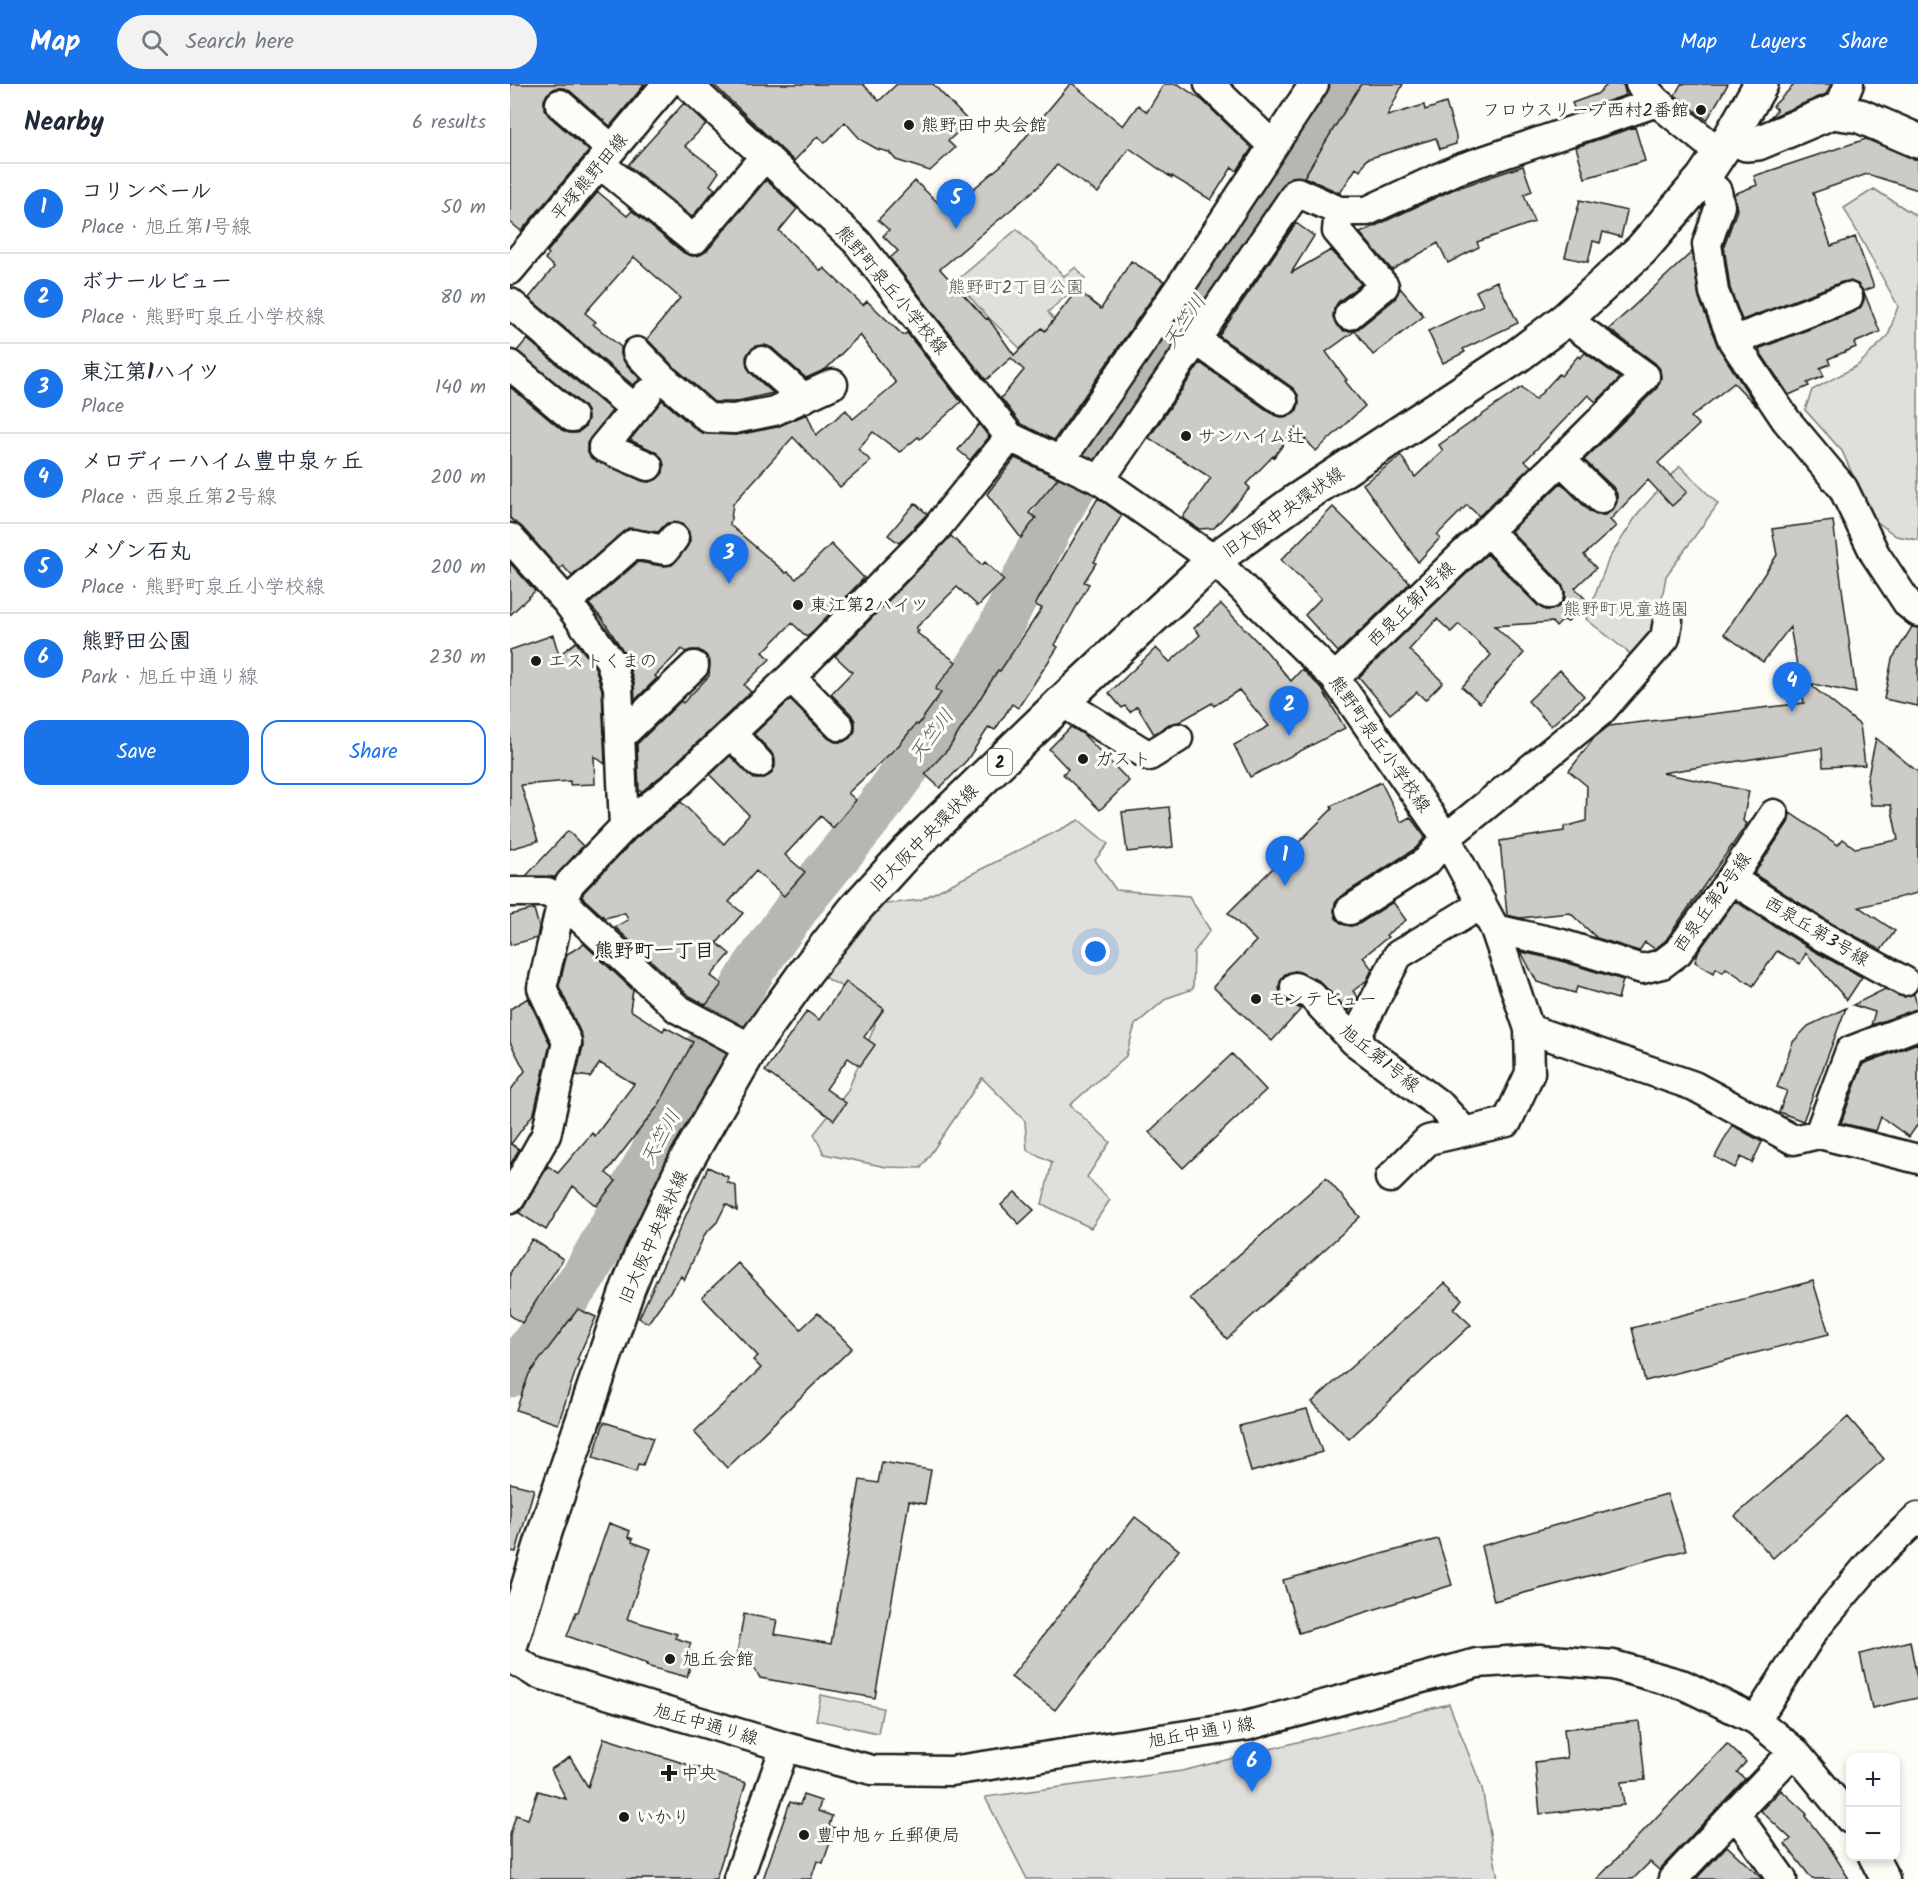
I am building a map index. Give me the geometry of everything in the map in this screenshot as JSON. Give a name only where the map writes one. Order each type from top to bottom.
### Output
[{"type":"main road","name":"旧大阪中央環状線","points":[[510,1647],[545,1532],[628,1287],[642,1253],[743,1044],[807,970],[856,908],[907,852],[1062,702],[1214,560],[1296,501],[1518,356],[1566,319],[1642,249],[1718,156],[1761,84]]},
{"type":"main road","points":[[1718,156],[1746,144],[1758,143],[1832,112],[1843,98],[1860,116],[1918,141]]},
{"type":"street","name":"平塚熊野田線","points":[[516,251],[606,156],[667,84]]},
{"type":"street","name":"熊野町泉丘小学校線","points":[[687,84],[857,242],[1010,437],[1080,470],[1214,560],[1335,678],[1446,838],[1496,929],[1529,1029],[1530,1073],[1507,1122],[1464,1131]]},
{"type":"street","points":[[1209,84],[1266,157],[1297,192],[1340,211],[1368,211],[1456,170],[1648,93],[1718,156],[1717,191],[1720,206],[1707,244],[1714,291],[1733,341],[1786,420],[1843,488],[1875,554],[1908,604],[1918,612]]},
{"type":"street","points":[[1080,470],[1266,157],[1314,84]]},
{"type":"street","points":[[560,104],[606,156],[694,240],[765,156]]},
{"type":"street","points":[[1080,470],[1196,340],[1297,192]]},
{"type":"street","points":[[1340,211],[1337,231],[1384,286],[1349,315]]},
{"type":"street","points":[[1733,341],[1848,297]]},
{"type":"street","points":[[510,303],[635,409]]},
{"type":"street","name":"西泉丘第1号線","points":[[1335,678],[1645,376],[1566,319]]},
{"type":"street","points":[[1196,340],[1283,401]]},
{"type":"street","points":[[637,352],[661,377],[708,418],[734,419],[774,411],[833,384]]},
{"type":"street","points":[[762,361],[804,398]]},
{"type":"street","points":[[510,365],[572,417]]},
{"type":"street","points":[[648,466],[603,447],[661,377]]},
{"type":"street","points":[[510,1199],[546,1135],[567,1042],[542,988],[562,901],[570,883],[624,827],[677,784],[791,677],[934,531],[1010,437]]},
{"type":"street","points":[[1561,460],[1601,499]]},
{"type":"street","points":[[1487,530],[1549,594]]},
{"type":"street","points":[[510,538],[567,602],[610,660],[618,687],[624,827]]},
{"type":"street","points":[[567,602],[633,544],[665,550],[674,538]]},
{"type":"street","points":[[1350,910],[1427,861],[1446,838],[1600,712],[1665,638],[1668,621]]},
{"type":"street","points":[[620,737],[694,666]]},
{"type":"street","points":[[791,677],[839,726]]},
{"type":"street","points":[[1062,702],[1149,756],[1178,738]]},
{"type":"street","points":[[731,733],[759,763]]},
{"type":"street","name":"西泉丘第2号線","points":[[1496,929],[1562,944],[1642,969],[1662,964],[1678,952],[1731,879],[1774,814]]},
{"type":"street","name":"西泉丘第3号線","points":[[1731,879],[1823,937],[1904,981]]},
{"type":"street","points":[[510,892],[547,892],[562,901],[678,1009],[743,1044]]},
{"type":"street","points":[[1354,1041],[1398,955],[1482,904]]},
{"type":"street","name":"旭丘第1号線","points":[[1295,987],[1311,996],[1354,1041],[1441,1106],[1464,1131]]},
{"type":"street","points":[[1819,1134],[1850,1051],[1918,1025]]},
{"type":"street","points":[[1529,1029],[1694,1086],[1794,1140],[1819,1134],[1918,1159]]},
{"type":"street","points":[[1390,1178],[1428,1140],[1464,1131]]},
{"type":"street","points":[[1756,1720],[1814,1630],[1872,1561],[1918,1517]]},
{"type":"street","name":"旭丘中通り線","points":[[510,1657],[536,1673],[785,1748],[872,1770],[951,1771],[1246,1726],[1477,1663],[1539,1659],[1613,1665],[1684,1685],[1756,1720],[1794,1751],[1846,1813]]},
{"type":"street","points":[[738,1879],[785,1748]]},
{"type":"street","points":[[1673,1879],[1794,1751]]},
{"type":"street","points":[[1735,1813],[1782,1879]]},
{"type":"street","points":[[1875,1861],[1885,1879]]},
{"type":"green space","points":[[1874,189],[1918,217],[1918,540],[1896,536],[1872,518],[1842,451],[1805,410],[1812,390],[1857,366],[1888,336],[1898,306],[1844,208]]},
{"type":"green space","name":"熊野町2丁目公園","points":[[1017,229],[1064,276],[1076,267],[1085,279],[1048,312],[1067,337],[1038,366],[984,313],[956,281]]},
{"type":"green space","name":"熊野町児童遊園","points":[[1680,466],[1718,504],[1666,576],[1657,627],[1634,657],[1586,619],[1609,558],[1639,512]]},
{"type":"green space","points":[[1079,820],[1108,844],[1095,860],[1116,890],[1189,896],[1210,930],[1194,952],[1193,989],[1167,998],[1135,1025],[1126,1056],[1070,1105],[1110,1142],[1087,1177],[1110,1200],[1091,1228],[1042,1204],[1052,1162],[1027,1150],[1025,1121],[982,1078],[921,1168],[886,1167],[824,1154],[814,1134],[847,1092],[875,1025],[865,999],[820,975],[876,905],[920,900]]},
{"type":"green space","points":[[821,1695],[883,1708],[878,1733],[816,1720]]},
{"type":"green space","points":[[1449,1704],[1482,1788],[1498,1879],[1027,1879],[985,1797],[1182,1771]]},
{"type":"building","points":[[510,84],[645,84],[610,126],[570,91],[555,88],[547,94],[544,109],[549,116],[589,151],[521,231],[510,222]]},
{"type":"building","points":[[713,84],[863,84],[879,101],[897,84],[933,84],[969,122],[948,141],[955,148],[930,171],[896,160],[889,152],[877,149],[861,140],[845,122],[825,143],[818,136],[794,161]]},
{"type":"building","points":[[1070,84],[1073,84],[1123,126],[1138,105],[1147,112],[1164,84],[1178,84],[1203,101],[1252,148],[1237,171],[1232,167],[1211,200],[1172,176],[1172,178],[1129,148],[1098,193],[1057,165],[1038,187],[940,269],[986,319],[988,318],[1014,355],[1042,328],[1045,331],[1077,290],[1101,309],[1131,261],[1164,281],[1054,440],[1021,424],[1001,398],[1024,370],[1011,358],[986,380],[890,258],[898,251],[883,236],[889,230],[878,220],[915,181],[947,211],[1004,163]]},
{"type":"building","points":[[1361,84],[1403,84],[1387,116],[1424,105],[1425,110],[1446,103],[1456,136],[1456,144],[1440,149],[1436,138],[1367,159],[1360,171],[1356,168],[1340,193],[1304,177]]},
{"type":"building","points":[[1608,84],[1623,84],[1626,95],[1576,112],[1572,103],[1597,94]]},
{"type":"building","name":"フロウスリープ西村2番館","points":[[1681,84],[1728,84],[1707,120],[1675,95]]},
{"type":"building","points":[[1795,84],[1831,84],[1826,94],[1769,118],[1777,110],[1773,106]]},
{"type":"building","points":[[684,103],[706,124],[685,146],[719,172],[710,185],[715,189],[692,217],[628,165]]},
{"type":"building","points":[[1635,127],[1645,161],[1585,178],[1576,147]]},
{"type":"building","points":[[1866,139],[1918,159],[1918,190],[1867,174],[1813,193],[1831,246],[1855,237],[1874,287],[1863,291],[1858,284],[1850,281],[1842,282],[1742,320],[1730,288],[1724,246],[1737,210],[1734,194],[1757,185],[1754,176]]},
{"type":"building","points":[[1523,166],[1532,191],[1524,194],[1534,222],[1477,242],[1479,247],[1448,263],[1438,243],[1392,270],[1360,233],[1452,190]]},
{"type":"building","points":[[766,180],[797,209],[779,231],[821,271],[824,268],[863,305],[867,301],[903,335],[907,333],[961,402],[920,439],[918,437],[900,452],[873,432],[858,449],[871,461],[840,487],[793,437],[733,504],[730,525],[796,579],[831,544],[864,578],[807,637],[792,623],[763,652],[770,659],[744,685],[751,692],[666,772],[641,792],[639,790],[637,744],[709,676],[710,662],[699,650],[685,652],[682,649],[635,700],[634,683],[626,655],[603,620],[589,604],[638,562],[662,566],[672,565],[687,547],[690,541],[689,532],[683,525],[675,522],[667,523],[658,532],[628,528],[572,576],[563,566],[559,569],[522,527],[510,518],[510,387],[562,430],[569,433],[577,433],[585,427],[588,419],[583,405],[517,351],[527,339],[612,411],[587,443],[587,451],[591,458],[642,481],[649,482],[657,479],[663,473],[664,465],[661,457],[654,451],[630,440],[662,400],[697,430],[707,434],[737,435],[777,427],[807,414],[816,435],[846,410],[853,419],[896,383],[860,335],[826,369],[806,378],[772,348],[765,345],[756,346],[746,357],[747,367],[773,393],[733,402],[714,402],[672,365],[647,339],[680,298],[634,257],[585,313],[596,322],[593,324],[621,347],[621,355],[625,363],[640,379],[633,385],[529,298],[554,267],[545,259],[549,254],[547,252],[598,192],[627,216],[632,211],[684,253],[692,256],[707,251]]},
{"type":"building","points":[[1580,200],[1627,211],[1621,237],[1603,232],[1600,243],[1593,241],[1588,262],[1565,257]]},
{"type":"building","points":[[1296,223],[1314,236],[1291,273],[1331,250],[1361,284],[1338,302],[1334,309],[1333,318],[1337,326],[1344,331],[1359,328],[1395,299],[1400,288],[1424,316],[1373,355],[1355,331],[1326,352],[1365,406],[1316,451],[1295,428],[1274,457],[1246,484],[1250,488],[1214,528],[1199,529],[1182,518],[1211,478],[1149,438],[1200,363],[1274,415],[1289,416],[1297,410],[1298,395],[1293,388],[1219,336]]},
{"type":"building","points":[[1692,252],[1699,298],[1718,347],[1757,407],[1734,383],[1691,417],[1699,425],[1658,463],[1687,492],[1672,506],[1648,480],[1610,520],[1616,526],[1584,555],[1596,568],[1575,588],[1588,602],[1567,622],[1564,619],[1556,627],[1552,622],[1494,626],[1524,653],[1480,703],[1462,687],[1491,655],[1459,624],[1451,632],[1437,619],[1409,650],[1443,682],[1425,700],[1417,692],[1390,714],[1359,677],[1487,554],[1538,606],[1545,610],[1552,610],[1561,605],[1565,599],[1565,591],[1561,583],[1511,531],[1561,483],[1596,515],[1605,515],[1613,510],[1617,502],[1617,494],[1613,487],[1584,460],[1657,388],[1661,379],[1660,369],[1655,363],[1609,329]]},
{"type":"building","points":[[1497,281],[1518,323],[1463,349],[1465,352],[1443,363],[1428,331],[1483,305],[1476,291]]},
{"type":"building","points":[[1864,292],[1880,332],[1854,343],[1856,347],[1828,359],[1830,364],[1820,368],[1824,376],[1807,383],[1809,386],[1789,395],[1758,349],[1854,312],[1861,307]]},
{"type":"building","points":[[1585,353],[1620,378],[1596,402],[1588,395],[1525,461],[1531,466],[1479,516],[1467,505],[1437,535],[1440,538],[1418,562],[1363,484],[1401,456],[1415,477],[1443,451],[1439,445],[1522,387],[1535,400],[1559,374],[1561,376],[1578,356],[1580,358]]},
{"type":"building","points":[[979,424],[989,437],[970,460],[958,450]]},
{"type":"building","points":[[1015,458],[1058,478],[1029,513],[1036,518],[1021,538],[987,494]]},
{"type":"building","points":[[1098,498],[1122,515],[1084,582],[1089,584],[1055,645],[1058,647],[1018,708],[1012,704],[995,730],[989,727],[967,760],[940,788],[925,774],[949,748],[998,670],[1000,671],[1042,608],[1035,605]]},
{"type":"building","points":[[915,503],[927,514],[899,543],[888,535]]},
{"type":"building","points":[[1333,507],[1410,583],[1338,652],[1305,615],[1321,598],[1281,560]]},
{"type":"building","points":[[1833,521],[1856,693],[1808,683],[1860,725],[1865,765],[1823,767],[1822,748],[1662,773],[1749,791],[1743,821],[1747,824],[1666,940],[1655,949],[1645,942],[1639,951],[1597,938],[1570,913],[1520,918],[1507,915],[1500,841],[1564,831],[1564,827],[1586,821],[1587,786],[1569,771],[1594,738],[1609,726],[1804,703],[1790,627],[1763,662],[1724,634],[1777,555],[1772,529]]},
{"type":"building","points":[[951,536],[982,565],[985,562],[1004,580],[978,606],[957,587],[916,628],[919,631],[917,633],[956,662],[935,689],[941,693],[918,725],[916,724],[899,745],[848,793],[856,800],[833,828],[821,816],[785,855],[805,872],[784,896],[756,871],[729,902],[743,913],[717,943],[730,954],[711,976],[722,984],[706,1005],[688,995],[615,927],[628,920],[625,913],[605,918],[582,897],[584,892],[635,839],[681,802],[724,844],[749,815],[710,775],[730,756],[754,779],[762,779],[770,775],[775,767],[775,759],[754,734],[790,700],[828,738],[835,742],[843,742],[850,738],[855,731],[855,721],[831,694],[852,672],[835,656]]},
{"type":"building","points":[[510,563],[535,591],[510,615]]},
{"type":"building","points":[[1221,604],[1291,681],[1302,669],[1322,689],[1345,728],[1250,777],[1234,745],[1269,726],[1239,690],[1214,706],[1212,703],[1154,734],[1137,706],[1130,712],[1125,706],[1122,708],[1109,693],[1156,648],[1170,662],[1200,635],[1194,628]]},
{"type":"building","points":[[1912,627],[1918,628],[1918,706],[1884,699],[1892,659]]},
{"type":"building","points":[[553,635],[559,655],[576,642],[595,667],[602,690],[605,764],[594,756],[595,784],[570,785],[570,781],[521,785],[538,841],[510,849],[510,650]]},
{"type":"building","points":[[1560,670],[1584,696],[1551,726],[1528,701]]},
{"type":"building","name":"ガスト","points":[[1071,727],[1083,734],[1129,781],[1100,810],[1063,774],[1068,769],[1049,749]]},
{"type":"building","points":[[1876,738],[1918,772],[1918,893],[1859,907],[1895,931],[1881,950],[1831,923],[1754,874],[1788,823],[1790,813],[1838,845],[1843,839],[1855,848],[1898,840],[1891,805],[1871,805],[1867,780]]},
{"type":"building","points":[[1381,782],[1401,822],[1410,817],[1425,837],[1416,848],[1341,896],[1335,903],[1334,911],[1336,918],[1342,924],[1351,926],[1359,924],[1393,902],[1406,920],[1363,957],[1372,969],[1367,980],[1353,991],[1358,997],[1349,1011],[1318,980],[1295,971],[1285,974],[1279,987],[1281,996],[1301,1009],[1272,1041],[1213,987],[1256,941],[1228,913],[1332,809],[1331,806]]},
{"type":"building","points":[[1169,807],[1173,847],[1127,852],[1122,812]]},
{"type":"building","points":[[568,831],[583,846],[555,877],[526,876]]},
{"type":"building","points":[[1735,901],[1814,951],[1862,977],[1847,1000],[1806,953],[1800,964],[1777,951],[1753,986],[1726,968],[1723,972],[1716,968],[1714,973],[1695,962],[1698,952]]},
{"type":"building","points":[[534,909],[539,927],[537,938],[510,945],[510,915]]},
{"type":"building","points":[[584,944],[633,990],[630,1010],[663,1031],[665,1027],[693,1042],[658,1106],[606,1173],[616,1181],[596,1206],[573,1186],[546,1230],[519,1213],[548,1166],[558,1173],[592,1133],[595,1136],[634,1084],[600,1063],[590,1077],[576,1075],[583,1046],[582,1036],[559,986],[567,954]]},
{"type":"building","points":[[1521,952],[1558,960],[1623,980],[1618,999],[1577,987],[1575,993],[1537,982]]},
{"type":"building","points":[[846,982],[884,1009],[864,1037],[875,1045],[860,1066],[848,1058],[826,1089],[846,1103],[834,1120],[765,1071],[807,1011],[819,1020]]},
{"type":"building","points":[[1885,989],[1904,997],[1914,994],[1918,1009],[1871,1025],[1875,1012],[1853,1005]]},
{"type":"building","points":[[528,998],[550,1044],[534,1113],[511,1144],[519,1149],[510,1165],[510,1091],[525,1071],[510,1042],[510,1009]]},
{"type":"building","points":[[1846,1008],[1803,1121],[1779,1112],[1787,1091],[1777,1087],[1793,1042],[1808,1026]]},
{"type":"building","points":[[1918,1043],[1918,1124],[1909,1137],[1881,1117],[1876,1131],[1841,1123],[1863,1064]]},
{"type":"building","points":[[1232,1054],[1266,1090],[1183,1168],[1149,1132]]},
{"type":"building","points":[[1732,1125],[1762,1142],[1752,1163],[1741,1157],[1735,1168],[1715,1157]]},
{"type":"building","points":[[708,1167],[728,1177],[727,1182],[736,1186],[737,1211],[726,1204],[717,1222],[705,1234],[684,1280],[681,1276],[648,1323],[639,1318]]},
{"type":"building","points":[[1326,1178],[1360,1217],[1227,1339],[1190,1298]]},
{"type":"building","points":[[1015,1192],[1034,1210],[1019,1224],[1001,1205]]},
{"type":"building","points":[[532,1239],[563,1259],[522,1323],[510,1315],[510,1273]]},
{"type":"building","points":[[738,1263],[801,1329],[818,1313],[852,1348],[727,1468],[694,1432],[761,1368],[753,1360],[758,1356],[702,1297]]},
{"type":"building","points":[[1813,1281],[1829,1334],[1645,1381],[1632,1328]]},
{"type":"building","points":[[1445,1283],[1462,1299],[1454,1309],[1471,1325],[1349,1439],[1312,1402]]},
{"type":"building","points":[[578,1309],[596,1317],[577,1360],[579,1361],[558,1424],[516,1410],[529,1374]]},
{"type":"building","points":[[1307,1409],[1322,1452],[1251,1472],[1239,1426]]},
{"type":"building","points":[[1848,1417],[1884,1459],[1773,1558],[1735,1516]]},
{"type":"building","points":[[604,1422],[653,1438],[643,1465],[638,1464],[636,1472],[593,1458]]},
{"type":"building","points":[[882,1462],[931,1470],[925,1504],[909,1501],[875,1698],[760,1678],[750,1660],[736,1658],[744,1614],[777,1620],[774,1634],[831,1644],[860,1480],[878,1483]]},
{"type":"building","points":[[510,1483],[534,1489],[516,1552],[510,1551]]},
{"type":"building","points":[[1667,1494],[1686,1550],[1494,1601],[1481,1546]]},
{"type":"building","points":[[1135,1517],[1179,1550],[1055,1710],[1011,1677]]},
{"type":"building","points":[[609,1523],[630,1531],[628,1537],[633,1539],[632,1542],[651,1549],[627,1619],[677,1634],[675,1638],[691,1643],[688,1651],[694,1653],[687,1677],[646,1666],[647,1664],[567,1636],[576,1612],[578,1612]]},
{"type":"building","points":[[1438,1539],[1452,1585],[1299,1633],[1283,1580]]},
{"type":"building","points":[[1910,1641],[1918,1684],[1918,1698],[1872,1708],[1860,1654]]},
{"type":"building","points":[[1639,1721],[1645,1780],[1621,1782],[1624,1805],[1540,1814],[1535,1762],[1567,1758],[1564,1729]]},
{"type":"building","name":"いかり","points":[[604,1738],[746,1783],[716,1879],[510,1879],[510,1835],[516,1815],[528,1819],[538,1791],[566,1799],[551,1769],[570,1757],[588,1787]]},
{"type":"building","points":[[1727,1744],[1746,1762],[1737,1772],[1745,1779],[1659,1870],[1650,1862],[1633,1879],[1597,1879]]},
{"type":"building","points":[[1781,1790],[1807,1814],[1805,1816],[1830,1848],[1849,1879],[1812,1879],[1785,1844],[1791,1839],[1761,1811]]},
{"type":"building","points":[[803,1795],[821,1801],[818,1811],[832,1816],[829,1826],[835,1828],[823,1863],[817,1861],[811,1879],[763,1879],[790,1802],[800,1805]]},
{"type":"building","points":[[1727,1846],[1760,1877],[1762,1879],[1696,1879]]},
{"type":"waterway","name":"天竺川","points":[[510,1375],[585,1274],[754,968],[801,902],[879,806],[964,690],[992,644],[1050,527],[1088,462],[1236,244],[1337,84]]},
{"type":"place","name":"フロウスリープ西村2番館","points":[[1701,110]]},
{"type":"place","name":"熊野田中央会館","points":[[909,125]]},
{"type":"place","name":"メゾン石丸","points":[[956,229]]},
{"type":"place","name":"サンハイム辻","points":[[1186,436]]},
{"type":"place","name":"東江第1ハイツ","points":[[729,584]]},
{"type":"place","name":"東江第2ハイツ","points":[[798,605]]},
{"type":"place","name":"エストくまの","points":[[536,661]]},
{"type":"place","name":"メロディーハイム豊中泉ヶ丘","points":[[1792,712]]},
{"type":"place","name":"ボナールビュー","points":[[1289,736]]},
{"type":"place","name":"ガスト","points":[[1083,759]]},
{"type":"place","name":"コリンベール","points":[[1285,886]]},
{"type":"place","name":"モンテビュー","points":[[1256,999]]},
{"type":"place","name":"旭丘会館","points":[[670,1659]]},
{"type":"place","name":"中央","points":[[669,1773]]},
{"type":"place","name":"熊野田公園","points":[[1252,1792]]},
{"type":"place","name":"いかり","points":[[624,1817]]},
{"type":"place","name":"豊中旭ヶ丘郵便局","points":[[804,1835]]},
{"type":"district","name":"熊野町一丁目","points":[[654,950]]}]
